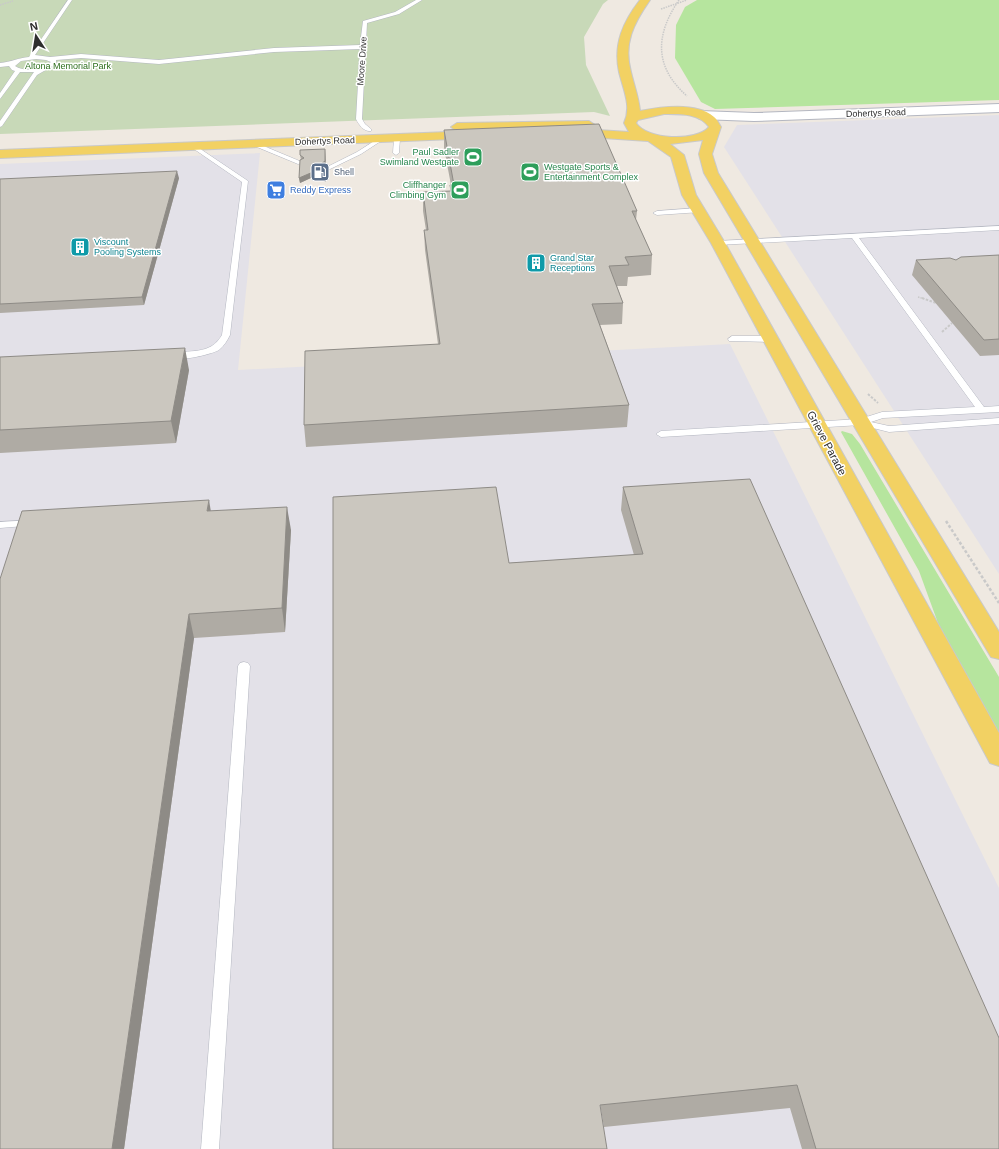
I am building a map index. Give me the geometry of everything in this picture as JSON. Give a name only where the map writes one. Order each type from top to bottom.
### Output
[{"type":"main road","points":[[634,117],[633,102],[622,65],[621,52],[630,20],[645,0]]},
{"type":"main road","name":"Dohertys Road","points":[[0,144],[369,130],[577,125],[613,121],[663,111],[697,114]]},
{"type":"main road","points":[[697,114],[713,123],[713,131],[705,149],[706,163],[999,651]]},
{"type":"main road","name":"Grieve Parade","points":[[634,117],[630,122],[632,128],[677,155],[687,188],[698,210],[771,339],[999,756]]},
{"type":"main road","name":"Dohertys Road","points":[[0,154],[578,132],[687,140],[702,137],[713,131]]},
{"type":"street","name":"Dohertys Road","points":[[697,114],[754,117],[999,108]]},
{"type":"street","name":"Dohertys Road","points":[[713,131],[727,122],[754,117]]},
{"type":"lane","points":[[31,58],[70,0]]},
{"type":"lane","name":"Moore Drive","points":[[369,130],[362,125],[359,119],[366,22],[396,13],[420,0]]},
{"type":"lane","points":[[13,67],[19,60],[31,58],[51,59],[81,56],[159,62],[274,50],[363,48]]},
{"type":"lane","points":[[0,125],[35,74],[54,63],[51,59]]},
{"type":"lane","points":[[0,64],[28,70],[44,68]]},
{"type":"lane","points":[[0,97],[17,73],[18,70],[13,67]]},
{"type":"lane","points":[[0,117],[9,114]]},
{"type":"lane","points":[[396,153],[397,138]]},
{"type":"lane","points":[[326,169],[359,153],[381,139]]},
{"type":"lane","points":[[254,144],[300,163]]},
{"type":"lane","points":[[162,356],[203,353],[219,346],[223,342],[226,335],[245,180],[193,146]]},
{"type":"lane","points":[[657,213],[698,210]]},
{"type":"lane","points":[[718,243],[999,228]]},
{"type":"lane","points":[[853,235],[982,410]]},
{"type":"lane","points":[[732,339],[771,339]]},
{"type":"lane","points":[[660,434],[861,422],[882,415],[999,409]]},
{"type":"lane","points":[[861,422],[889,429],[999,421]]},
{"type":"lane","points":[[0,524],[48,522]]},
{"type":"lane","points":[[210,1149],[244,666]]},
{"type":"path","points":[[660,9],[687,0]]},
{"type":"path","points":[[0,5],[13,1]]},
{"type":"shaded area","points":[[999,115],[999,574],[724,147],[737,125]]},
{"type":"shaded area","points":[[260,153],[238,370],[730,344],[999,888],[999,1149],[0,1149],[0,164]]},
{"type":"green space","name":"Altona Memorial Park","points":[[0,0],[608,0],[603,4],[584,37],[586,65],[610,116],[594,112],[0,134]]},
{"type":"green space","points":[[697,0],[999,0],[999,100],[715,109],[701,102],[675,58],[676,25],[685,7]]},
{"type":"green space","points":[[841,432],[852,434],[860,444],[999,677],[999,734],[942,634],[919,571]]},
{"type":"building","points":[[599,124],[637,211],[632,211],[652,255],[625,257],[629,265],[609,266],[623,303],[592,304],[629,405],[304,425],[305,351],[440,344],[424,230],[428,230],[423,192],[451,191],[450,185],[454,185],[444,130]]},
{"type":"building","points":[[325,149],[325,161],[321,164],[325,166],[325,177],[313,172],[299,178],[300,160],[304,158],[300,155],[300,150]]},
{"type":"building","name":"Viscount Pooling Systems","points":[[177,171],[142,297],[0,304],[0,179]]},
{"type":"building","points":[[999,255],[999,339],[984,340],[916,260],[950,258],[956,260],[961,257]]},
{"type":"building","points":[[185,348],[171,421],[0,430],[0,357]]},
{"type":"building","points":[[750,479],[999,1038],[999,1149],[816,1149],[797,1085],[600,1105],[607,1149],[333,1149],[333,497],[496,487],[509,563],[643,554],[623,487]]},
{"type":"building","points":[[209,500],[207,511],[287,507],[282,608],[189,614],[112,1149],[0,1149],[0,579],[22,511]]},
{"type":"place","name":"Paul Sadler Swimland Westgate","points":[[473,157]]},
{"type":"place","name":"Shell","points":[[320,172]]},
{"type":"place","name":"Westgate Sports & Entertainment Complex","points":[[530,172]]},
{"type":"place","name":"Reddy Express","points":[[276,190]]},
{"type":"place","name":"Cliffhanger Climbing Gym","points":[[460,190]]},
{"type":"place","name":"Viscount Pooling Systems","points":[[80,247]]},
{"type":"place","name":"Grand Star Receptions","points":[[536,263]]}]
